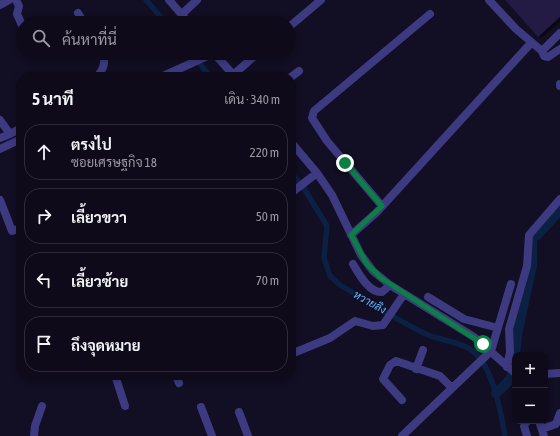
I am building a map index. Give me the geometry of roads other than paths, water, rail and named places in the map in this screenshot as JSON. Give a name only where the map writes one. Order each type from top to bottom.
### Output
[{"type":"street","points":[[0,5],[9,0]]},
{"type":"street","points":[[16,0],[19,6],[19,16]]},
{"type":"street","points":[[169,0],[182,14],[197,0]]},
{"type":"street","points":[[296,21],[321,0]]},
{"type":"street","points":[[489,0],[531,43],[542,51],[544,56],[548,57],[560,49]]},
{"type":"street","points":[[382,206],[327,141],[312,118],[314,111],[430,14]]},
{"type":"street","points":[[542,51],[560,33]]},
{"type":"street","points":[[351,235],[382,206],[531,43]]},
{"type":"street","points":[[100,72],[104,68],[105,60]]},
{"type":"street","points":[[172,72],[198,60]]},
{"type":"street","points":[[220,60],[231,72]]},
{"type":"street","points":[[238,72],[251,60]]},
{"type":"street","points":[[0,120],[10,134]]},
{"type":"street","points":[[0,138],[16,131]]},
{"type":"street","points":[[0,149],[16,141]]},
{"type":"street","points":[[296,148],[318,173],[332,195],[351,235],[370,268],[390,285],[474,337],[488,354],[512,371]]},
{"type":"street","points":[[296,190],[318,173]]},
{"type":"street","points":[[507,367],[510,352],[509,329],[528,266],[529,235],[560,199]]},
{"type":"street","points":[[0,200],[12,231],[16,230]]},
{"type":"street","points":[[353,264],[359,275],[373,289],[382,292],[390,285]]},
{"type":"street","points":[[402,436],[488,354],[498,328],[511,284]]},
{"type":"street","points":[[296,352],[330,338],[355,321],[373,326],[385,324],[404,294]]},
{"type":"street","points":[[428,297],[464,319],[498,328]]},
{"type":"street","points":[[416,369],[423,350]]},
{"type":"street","points":[[402,400],[383,378],[390,365],[396,361],[440,376],[452,388]]},
{"type":"street","points":[[548,374],[560,373]]},
{"type":"street","points":[[117,380],[125,406]]},
{"type":"street","points":[[34,436],[35,426],[42,406]]},
{"type":"street","points":[[202,407],[212,436]]},
{"type":"street","points":[[239,412],[248,436]]},
{"type":"street","points":[[542,428],[556,424],[560,413]]},
{"type":"street","points":[[525,424],[524,426],[527,436]]},
{"type":"waterway","name":"หวายลิง","points":[[146,0],[160,16]]},
{"type":"waterway","name":"หวายลิง","points":[[197,60],[206,72]]},
{"type":"waterway","name":"หวายลิง","points":[[296,178],[302,185],[327,226],[324,258],[330,276],[340,285],[406,324],[428,335],[468,348],[476,354],[483,363],[494,388],[505,436]]},
{"type":"waterway","points":[[515,352],[517,335],[532,266],[532,238],[538,234],[560,210]]},
{"type":"waterway","points":[[496,393],[512,376]]}]
